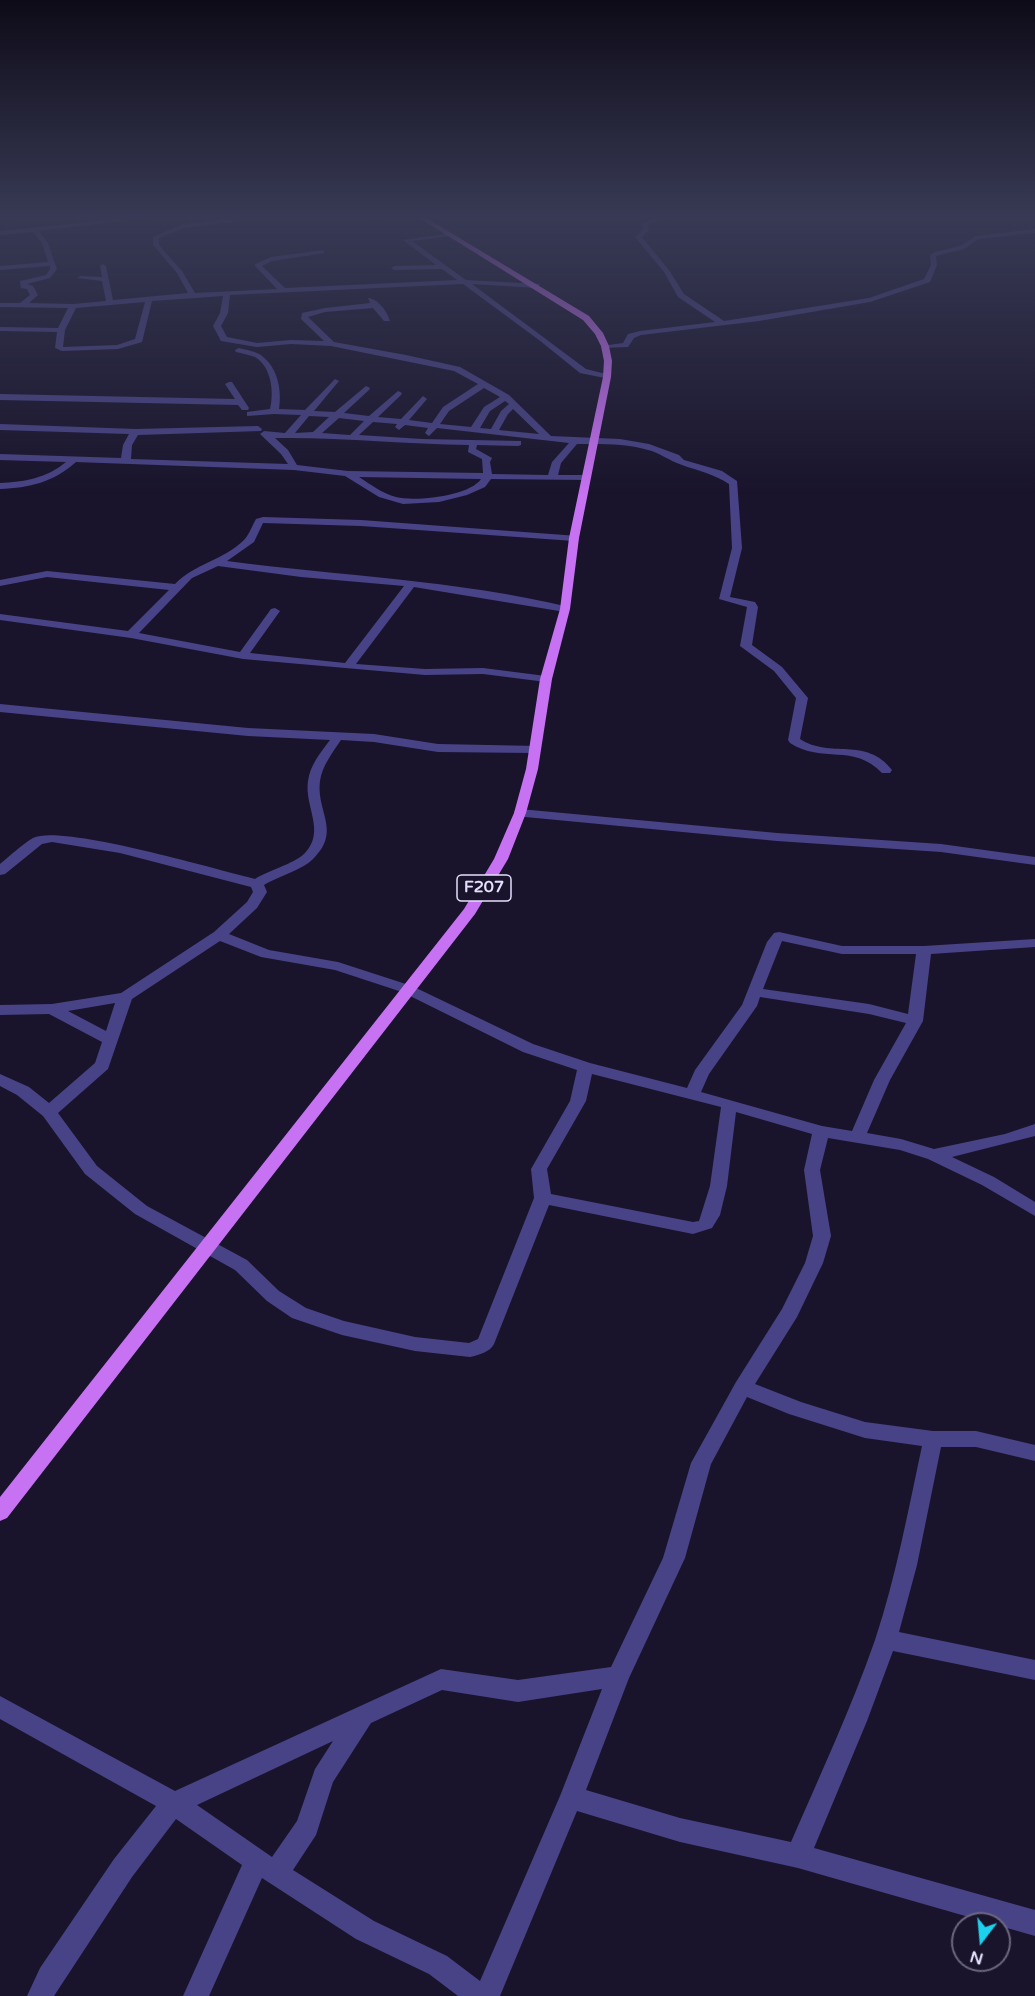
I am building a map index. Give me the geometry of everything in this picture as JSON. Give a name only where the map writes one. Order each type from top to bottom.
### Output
[{"type":"main road","name":"F207","points":[[0,1512],[470,911],[501,859],[520,813],[532,769],[546,679],[565,609],[574,538],[607,377],[608,361],[599,333],[586,318],[572,309]]},
{"type":"street","points":[[71,309],[61,330],[58,348],[118,347],[129,344],[141,338],[142,320],[146,309]]},
{"type":"street","points":[[224,309],[217,326],[218,332],[224,339],[238,343],[331,344],[355,350],[406,357],[457,369],[506,397],[548,438]]},
{"type":"street","points":[[331,344],[305,315],[334,309]]},
{"type":"street","points":[[380,309],[387,319]]},
{"type":"street","points":[[502,309],[583,371],[607,377]]},
{"type":"street","points":[[701,309],[723,324]]},
{"type":"street","points":[[605,346],[625,345],[631,336],[640,333],[723,324],[814,309]]},
{"type":"street","points":[[0,329],[61,330]]},
{"type":"street","points":[[238,343],[236,348],[258,356],[267,365],[278,392],[274,411]]},
{"type":"street","points":[[288,435],[335,381]]},
{"type":"street","points":[[229,384],[258,429],[285,452],[294,467]]},
{"type":"street","points":[[422,442],[446,409],[482,385]]},
{"type":"street","points":[[315,435],[366,388]]},
{"type":"street","points":[[350,439],[398,393]]},
{"type":"street","points":[[0,397],[239,402]]},
{"type":"street","points":[[474,430],[488,409],[506,397]]},
{"type":"street","points":[[388,441],[423,399]]},
{"type":"street","points":[[494,432],[504,413],[514,404]]},
{"type":"street","points":[[250,414],[274,411],[337,415],[575,441],[620,442],[649,447],[676,457],[681,462],[719,473],[734,483],[737,548],[724,599],[751,604],[753,607],[746,646],[778,669],[802,698],[794,740],[804,747],[851,752],[874,758],[886,770]]},
{"type":"street","points":[[0,427],[136,432],[258,429]]},
{"type":"street","points":[[126,460],[129,438],[136,432]]},
{"type":"street","points":[[266,436],[315,435],[388,441],[474,443],[538,442],[548,438]]},
{"type":"street","points":[[552,478],[557,462],[575,441]]},
{"type":"street","points":[[348,474],[388,498],[410,502],[477,489],[488,476],[485,462],[487,458],[471,450],[474,443]]},
{"type":"street","points":[[0,457],[294,467],[348,474],[586,478]]},
{"type":"street","points":[[0,486],[26,483],[56,475],[73,460]]},
{"type":"street","points":[[131,635],[175,587],[195,571],[218,563],[250,540],[259,522],[263,520],[574,538]]},
{"type":"street","points":[[218,563],[301,574],[411,583],[565,609]]},
{"type":"street","points":[[0,583],[47,574],[175,587]]},
{"type":"street","points":[[348,667],[411,583]]},
{"type":"street","points":[[243,656],[275,611]]},
{"type":"street","points":[[0,617],[131,635],[243,656],[425,672],[483,671],[546,679]]},
{"type":"street","points":[[0,708],[248,732],[374,738],[438,748],[534,749]]},
{"type":"street","points":[[0,871],[38,841],[52,838],[120,849],[257,884],[308,858],[316,847],[323,827],[316,806],[314,783],[320,761],[338,736]]},
{"type":"street","points":[[520,813],[777,837],[941,848],[1035,861]]},
{"type":"street","points":[[0,1010],[52,1010],[125,997],[219,935],[252,905],[260,892],[257,884]]},
{"type":"street","points":[[219,935],[266,954],[338,966],[407,989],[528,1048],[585,1067],[729,1104],[821,1131],[901,1145],[934,1155],[988,1181],[1035,1210]]},
{"type":"street","points":[[692,1095],[701,1074],[749,1006],[774,942],[779,936],[842,950],[924,950],[1035,943]]},
{"type":"street","points":[[857,1137],[882,1080],[915,1021],[924,950]]},
{"type":"street","points":[[754,992],[869,1009],[915,1021]]},
{"type":"street","points":[[49,1112],[102,1065],[125,997]]},
{"type":"street","points":[[52,1010],[111,1040]]},
{"type":"street","points":[[0,1079],[23,1091],[49,1112],[91,1170],[141,1209],[241,1265],[273,1296],[299,1313],[342,1328],[415,1344],[470,1350],[485,1344],[543,1198],[539,1169],[578,1101],[585,1067]]},
{"type":"street","points":[[543,1198],[693,1228],[702,1227],[708,1223],[716,1196],[729,1104]]},
{"type":"street","points":[[934,1155],[1007,1139],[1035,1130]]},
{"type":"street","points":[[487,1996],[571,1797],[618,1676],[674,1558],[700,1463],[790,1312],[817,1254],[822,1236],[812,1170],[821,1131]]},
{"type":"street","points":[[744,1387],[796,1408],[865,1430],[933,1439],[976,1439],[1035,1453]]},
{"type":"street","points":[[798,1856],[886,1639],[909,1556],[933,1439]]},
{"type":"street","points":[[886,1639],[1035,1670]]},
{"type":"street","points":[[40,1996],[49,1977],[123,1868],[174,1803],[441,1679],[518,1691],[618,1676]]},
{"type":"street","points":[[0,1707],[174,1803],[266,1867],[365,1930],[438,1965],[479,1996]]},
{"type":"street","points":[[196,1996],[266,1867],[307,1827],[323,1777],[364,1713]]},
{"type":"street","points":[[571,1797],[680,1830],[798,1856],[1035,1923]]}]
